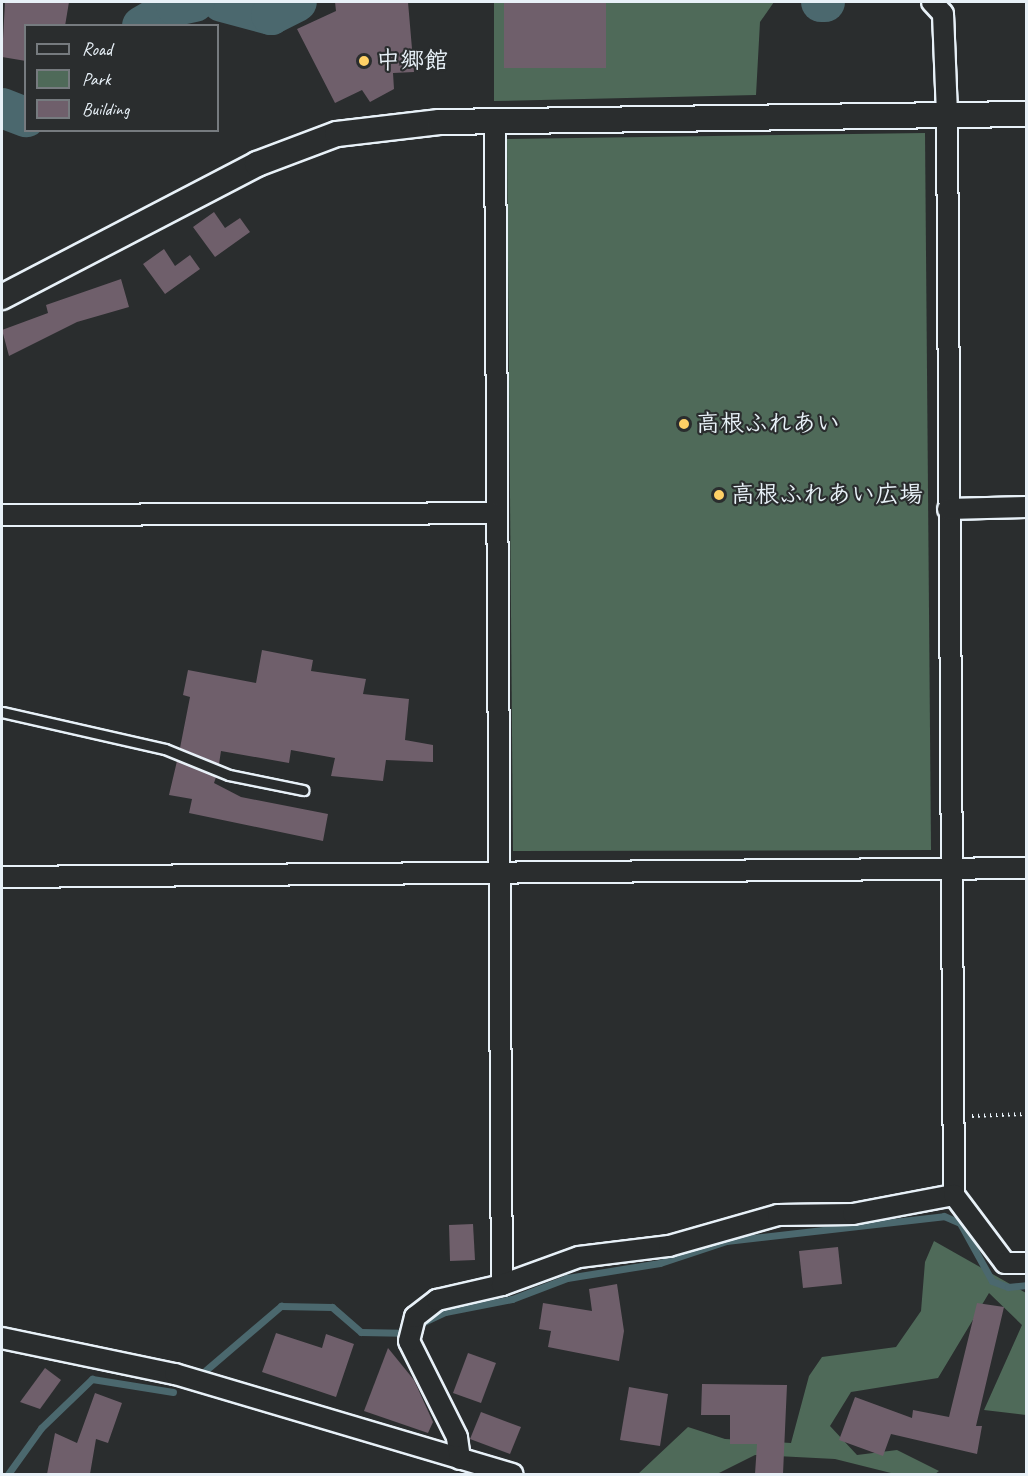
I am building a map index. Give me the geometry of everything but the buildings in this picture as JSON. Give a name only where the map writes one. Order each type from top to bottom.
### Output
[{"type":"street","points":[[932,2],[943,14],[947,114],[951,867],[956,1116],[954,1196],[1005,1263],[1026,1263]]},
{"type":"street","points":[[2,297],[301,146],[375,127],[495,120],[1026,114]]},
{"type":"street","points":[[495,120],[494,513],[502,1285]]},
{"type":"street","points":[[948,509],[1026,507]]},
{"type":"street","points":[[2,515],[494,513]]},
{"type":"street","points":[[2,877],[1026,868]]},
{"type":"street","points":[[460,1459],[457,1437],[409,1341],[415,1317],[437,1300],[502,1285],[579,1257],[669,1246],[778,1215],[853,1214],[954,1196]]},
{"type":"street","points":[[2,1338],[175,1374],[513,1474]]},
{"type":"lane","points":[[2,712],[165,749],[229,775],[303,790]]},
{"type":"path","points":[[956,1116],[1026,1114]]},
{"type":"green space","points":[[494,2],[774,2],[760,22],[756,95],[494,101]]},
{"type":"green space","name":"高根ふれあい広場","points":[[925,133],[931,850],[513,851],[507,139]]},
{"type":"green space","points":[[934,1241],[1026,1293],[1026,1415],[984,1410],[1022,1325],[989,1293],[938,1378],[851,1392],[830,1426],[857,1455],[897,1450],[939,1471],[935,1474],[895,1474],[835,1459],[755,1455],[717,1474],[638,1474],[688,1427],[725,1439],[791,1443],[809,1376],[822,1357],[896,1347],[921,1311],[925,1262]]},
{"type":"waterway","points":[[145,24],[176,6],[195,2]]},
{"type":"waterway","points":[[222,2],[271,15],[297,2]]},
{"type":"waterway","points":[[2,108],[24,116]]},
{"type":"waterway","points":[[206,1370],[281,1306],[332,1307],[361,1332],[400,1333],[445,1312],[512,1299],[567,1278],[660,1263],[726,1241],[944,1216],[960,1223],[992,1281],[1008,1287],[1026,1285]]},
{"type":"waterway","points":[[8,1474],[41,1428],[92,1379],[173,1392]]},
{"type":"place","name":"中郷館","points":[[364,61]]},
{"type":"place","name":"高根ふれあい","points":[[684,424]]},
{"type":"place","name":"高根ふれあい広場","points":[[719,495]]}]
